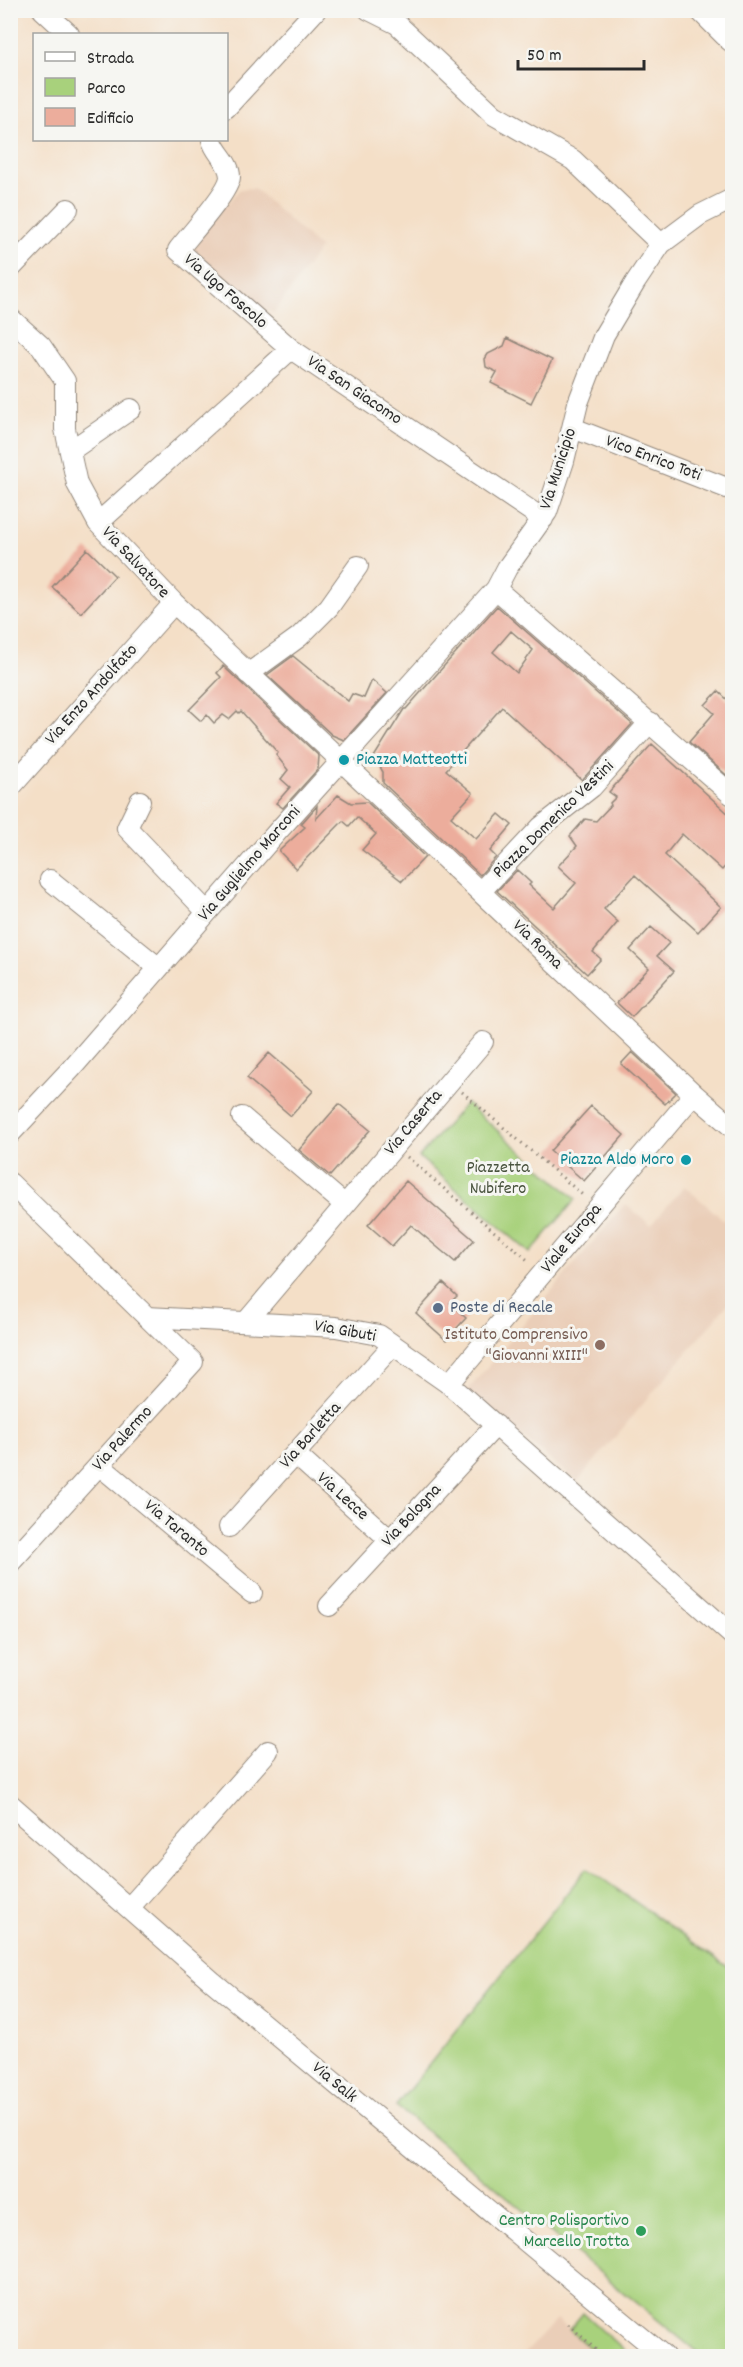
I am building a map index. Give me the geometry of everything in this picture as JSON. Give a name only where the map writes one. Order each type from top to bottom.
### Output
[{"type":"street","points":[[43,10],[68,33]]},
{"type":"street","points":[[228,106],[316,10]]},
{"type":"street","points":[[369,10],[398,24],[494,115],[573,160],[661,244]]},
{"type":"street","points":[[704,10],[732,38]]},
{"type":"street","name":"Via Ugo Foscolo","points":[[213,141],[226,164],[230,178],[222,194],[178,250],[291,349]]},
{"type":"street","name":"Via Municipio","points":[[341,762],[496,589],[507,568],[543,519],[564,461],[578,403],[604,335],[661,244],[700,215],[732,199]]},
{"type":"street","points":[[10,269],[68,208]]},
{"type":"street","name":"Via Salvatore","points":[[10,318],[41,346],[65,381],[65,429],[77,484],[98,523],[174,603],[341,762]]},
{"type":"street","name":"Via San Giacomo","points":[[98,523],[291,349],[543,519]]},
{"type":"street","points":[[70,451],[131,409]]},
{"type":"street","name":"Vico Enrico Toti","points":[[573,428],[732,490]]},
{"type":"street","points":[[248,674],[299,637],[328,607],[358,566]]},
{"type":"street","points":[[496,589],[732,795]]},
{"type":"street","name":"Via Enzo Andolfato","points":[[10,788],[174,603]]},
{"type":"street","name":"Piazza Domenico Vestini","points":[[481,891],[541,827],[592,787],[650,722]]},
{"type":"street","name":"Via Roma","points":[[341,762],[481,891],[694,1094],[732,1127]]},
{"type":"street","name":"Via Guglielmo Marconi","points":[[10,1134],[71,1069],[341,762]]},
{"type":"street","points":[[140,801],[127,828],[207,912]]},
{"type":"street","points":[[50,880],[159,968]]},
{"type":"street","name":"Via Caserta","points":[[246,1322],[483,1042]]},
{"type":"street","name":"Viale Europa","points":[[449,1384],[694,1094]]},
{"type":"street","points":[[242,1117],[345,1205]]},
{"type":"street","points":[[10,1183],[147,1317]]},
{"type":"street","name":"Via Gibuti","points":[[147,1317],[336,1327],[379,1335],[449,1384],[732,1635]]},
{"type":"street","name":"Via Palermo","points":[[10,1563],[193,1362],[147,1317]]},
{"type":"street","name":"Via Barletta","points":[[229,1527],[393,1345]]},
{"type":"street","name":"Via Bologna","points":[[329,1606],[496,1425]]},
{"type":"street","name":"Via Lecce","points":[[295,1454],[390,1540]]},
{"type":"street","name":"Via Taranto","points":[[99,1465],[252,1593]]},
{"type":"street","points":[[129,1908],[268,1751]]},
{"type":"street","name":"Via Salk","points":[[10,1803],[213,1982],[664,2356]]},
{"type":"path","points":[[449,1081],[598,1208]]},
{"type":"path","points":[[394,1146],[543,1274]]},
{"type":"path","points":[[568,2324],[603,2356]]},
{"type":"shaded area","points":[[254,188],[320,248],[274,313],[257,306],[195,254],[192,244],[240,189]]},
{"type":"shaded area","name":"Istituto Comprensivo \"Giovanni XXIII\"","points":[[684,1186],[732,1227],[732,1299],[577,1482],[467,1391],[625,1204],[651,1225]]},
{"type":"shaded area","points":[[557,2319],[599,2356],[523,2356]]},
{"type":"green space","name":"Piazzetta Nubifero","points":[[466,1103],[576,1199],[530,1253],[419,1157]]},
{"type":"green space","name":"Centro Polisportivo Marcello Trotta","points":[[587,1868],[732,1970],[732,2356],[702,2356],[396,2106]]},
{"type":"green space","points":[[583,2313],[630,2356],[599,2356],[569,2330]]},
{"type":"building","points":[[507,338],[552,360],[531,403],[491,383],[497,372],[486,367],[485,359],[488,354],[504,346]]},
{"type":"building","points":[[87,549],[115,576],[81,613],[52,587]]},
{"type":"building","points":[[497,606],[632,724],[582,780],[502,707],[446,770],[473,793],[451,817],[476,839],[499,814],[512,825],[490,851],[496,857],[480,875],[383,783],[383,772],[374,757],[406,709]],"holes":[[[511,631],[533,650],[517,673],[493,652]]]},
{"type":"building","points":[[293,656],[348,701],[352,694],[364,698],[372,680],[387,693],[344,740],[332,735],[267,675]]},
{"type":"building","points":[[223,666],[319,756],[318,769],[283,808],[276,803],[290,787],[281,779],[288,770],[276,755],[278,753],[241,711],[239,713],[237,711],[229,719],[223,715],[214,723],[207,715],[201,721],[189,710],[221,677],[217,673]]},
{"type":"building","points":[[718,691],[732,704],[732,780],[689,742],[714,713],[705,705]]},
{"type":"building","points":[[652,744],[732,817],[732,859],[722,870],[682,834],[665,855],[721,907],[698,932],[635,875],[604,909],[618,922],[593,952],[601,959],[587,974],[497,891],[517,870],[531,883],[529,885],[554,908],[576,883],[558,866],[577,846],[570,836],[585,819],[596,821],[611,805],[610,803],[616,797],[609,792]]},
{"type":"building","points":[[338,795],[351,803],[367,802],[425,857],[402,881],[362,850],[376,834],[357,817],[349,826],[343,821],[296,869],[279,851],[305,827],[301,824],[317,806],[316,819]]},
{"type":"building","points":[[651,927],[669,943],[657,956],[674,971],[632,1017],[617,1003],[649,968],[630,950]]},
{"type":"building","points":[[632,1052],[676,1093],[665,1104],[621,1064]]},
{"type":"building","points":[[269,1053],[313,1091],[291,1116],[247,1078]]},
{"type":"building","points":[[339,1104],[370,1130],[330,1176],[299,1150]]},
{"type":"building","points":[[591,1106],[624,1135],[584,1181],[550,1151]]},
{"type":"building","points":[[406,1181],[474,1240],[455,1262],[411,1225],[392,1246],[368,1225]]},
{"type":"building","name":"Poste di Recale","points":[[443,1283],[457,1296],[450,1303],[466,1318],[446,1340],[416,1313]]},
{"type":"place","name":"Piazza Matteotti","points":[[344,760]]},
{"type":"place","name":"Piazza Aldo Moro","points":[[686,1160]]},
{"type":"place","name":"Poste di Recale","points":[[438,1308]]},
{"type":"place","name":"Istituto Comprensivo \"Giovanni XXIII\"","points":[[600,1345]]},
{"type":"place","name":"Centro Polisportivo Marcello Trotta","points":[[641,2231]]}]
